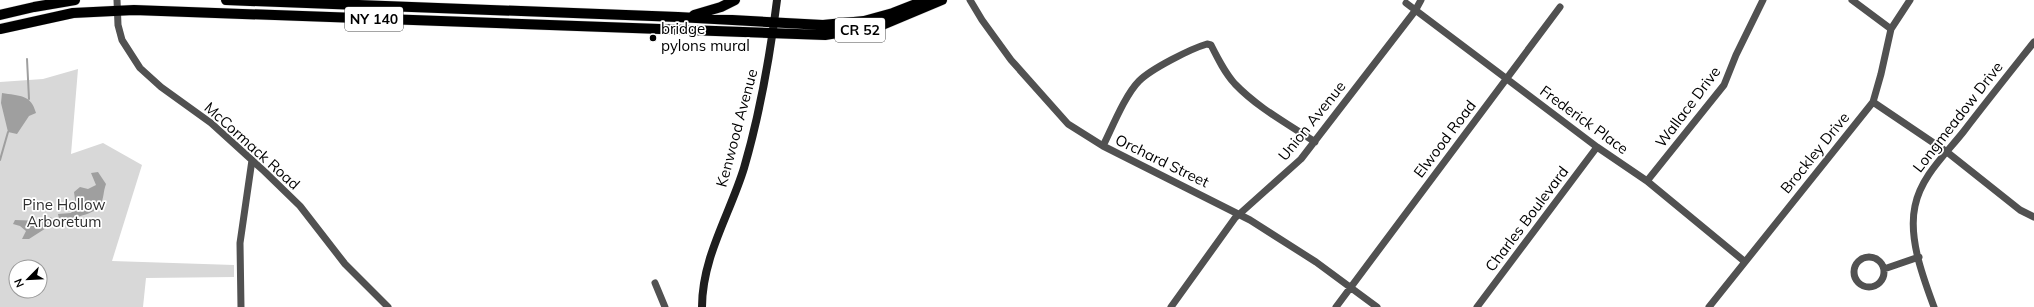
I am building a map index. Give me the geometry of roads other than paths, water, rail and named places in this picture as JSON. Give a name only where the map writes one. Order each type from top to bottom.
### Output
[{"type":"main road","points":[[0,15],[75,0]]},
{"type":"main road","name":"NY 140","points":[[226,0],[678,16],[712,10],[735,0]]},
{"type":"main road","name":"Kenwood Avenue","points":[[702,307],[704,276],[708,262],[744,167],[768,62],[777,0]]},
{"type":"main road","name":"CR 52","points":[[678,16],[823,25],[864,21],[893,13],[926,0]]},
{"type":"main road","name":"CR 52","points":[[772,34],[825,35],[880,26],[942,0]]},
{"type":"main road","name":"NY 140","points":[[0,29],[57,16],[117,10],[772,34]]},
{"type":"street","name":"McCormack Road","points":[[117,0],[117,10],[122,40],[130,55],[140,68],[161,87],[211,123],[300,206],[345,264],[388,307]]},
{"type":"street","name":"Orchard Street","points":[[970,0],[1010,60],[1049,105],[1068,124],[1103,146],[1239,214],[1309,258],[1377,307]]},
{"type":"street","name":"Union Avenue","points":[[1171,307],[1235,218],[1276,179],[1290,170],[1315,142],[1415,11],[1421,0]]},
{"type":"street","name":"Wallace Drive","points":[[1647,181],[1724,85],[1736,55],[1763,0]]},
{"type":"street","points":[[1852,0],[1891,29]]},
{"type":"street","name":"Brockley Drive","points":[[1709,307],[1744,261],[1873,102],[1891,29],[1910,0]]},
{"type":"street","name":"Frederick Place","points":[[1406,3],[1506,80],[1597,147],[1647,181],[1744,261]]},
{"type":"street","name":"Elwood Road","points":[[1336,307],[1560,7]]},
{"type":"street","name":"Longmeadow Drive","points":[[1934,307],[1919,257],[1913,230],[1915,207],[1921,187],[1937,163],[2034,42]]},
{"type":"street","points":[[1103,146],[1131,92],[1139,81],[1163,65],[1204,45],[1211,45],[1219,61],[1235,84],[1262,106],[1315,142]]},
{"type":"street","points":[[1873,102],[1947,152],[2020,210],[2034,217]]},
{"type":"street","name":"Charles Boulevard","points":[[1477,307],[1597,147]]},
{"type":"street","points":[[241,307],[240,243],[252,160]]},
{"type":"street","points":[[1865,257],[1875,258],[1882,264],[1884,269],[1883,279],[1875,286],[1870,288],[1860,285],[1854,276],[1854,266],[1865,257]]},
{"type":"street","points":[[1884,269],[1919,257]]},
{"type":"street","points":[[654,283],[665,307]]},
{"type":"waterway","points":[[27,59],[29,99]]},
{"type":"waterway","points":[[0,160],[8,132]]},
{"type":"place","name":"bridge pylons mural","points":[[653,38]]},
{"type":"park label","name":"Pine Hollow Arboretum","points":[[64,214]]}]
